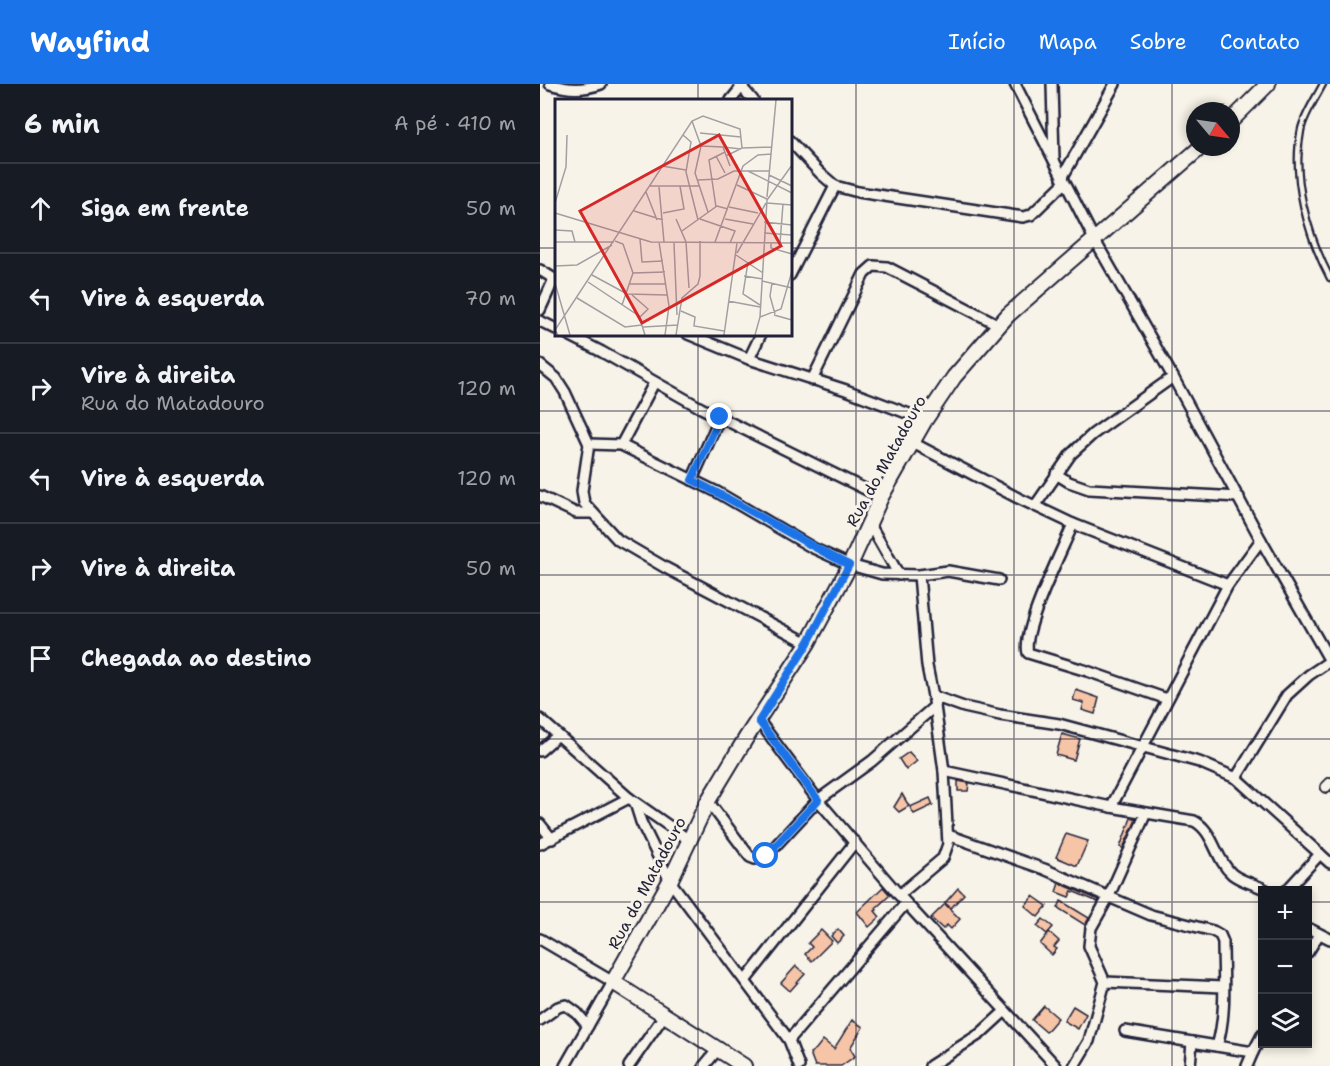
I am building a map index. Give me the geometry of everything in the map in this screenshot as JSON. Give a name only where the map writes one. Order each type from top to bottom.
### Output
[{"type":"street","points":[[550,84],[581,89],[601,84]]},
{"type":"street","points":[[1015,84],[1094,239],[1330,661],[1309,675],[1287,695],[1236,778]]},
{"type":"street","points":[[1052,84],[1054,163]]},
{"type":"street","points":[[792,143],[820,173],[835,186],[845,190],[1023,217],[1031,215],[1063,181],[1115,84]]},
{"type":"street","points":[[1240,112],[1268,84]]},
{"type":"street","points":[[732,99],[741,85],[752,99]]},
{"type":"street","points":[[581,89],[582,99]]},
{"type":"street","name":"Rua do Matadouro","points":[[613,982],[670,881],[708,801],[808,643],[881,497],[925,420],[954,377],[999,325],[1191,156]]},
{"type":"street","points":[[792,271],[835,186]]},
{"type":"street","points":[[812,380],[864,274],[873,266],[887,267],[999,325]]},
{"type":"street","points":[[540,270],[555,280],[540,310]]},
{"type":"street","points":[[540,321],[555,328]]},
{"type":"street","points":[[571,336],[654,383],[881,497]]},
{"type":"street","points":[[693,336],[749,359],[846,390],[925,420]]},
{"type":"street","points":[[749,359],[760,336]]},
{"type":"street","points":[[540,364],[556,378],[565,392],[589,444],[582,491],[584,503],[618,540],[808,643]]},
{"type":"street","points":[[1035,506],[1071,454],[1093,434],[1173,377]]},
{"type":"street","points":[[621,446],[654,383]]},
{"type":"street","points":[[692,480],[720,417]]},
{"type":"street","points":[[913,443],[1073,524],[1228,585]]},
{"type":"street","points":[[589,444],[621,446],[717,492],[813,548],[849,565],[882,574],[919,575],[948,571],[999,580]]},
{"type":"street","points":[[1056,474],[1069,482],[1089,489],[1239,497]]},
{"type":"street","points":[[540,496],[576,513],[593,513]]},
{"type":"street","points":[[869,523],[899,575]]},
{"type":"street","points":[[1073,524],[1033,618],[1026,646],[1028,653],[1167,699]]},
{"type":"street","points":[[1111,807],[1228,585],[1261,540]]},
{"type":"street","points":[[899,894],[943,858],[947,851],[944,771],[936,706],[927,666],[919,575]]},
{"type":"street","points":[[933,696],[964,707],[1059,724],[1199,762],[1236,778],[1330,863]]},
{"type":"street","points":[[708,801],[750,857],[755,860],[766,856],[818,800],[872,760],[936,706]]},
{"type":"street","points":[[540,719],[632,801],[689,840]]},
{"type":"street","points":[[759,721],[818,800],[906,903],[1056,1066]]},
{"type":"street","points":[[540,751],[558,736]]},
{"type":"street","points":[[944,771],[1111,807],[1194,821],[1203,826],[1219,858],[1232,873],[1258,887]]},
{"type":"street","points":[[540,844],[632,801]]},
{"type":"street","points":[[632,801],[670,881],[789,1040],[799,1066]]},
{"type":"street","points":[[1074,1066],[1089,1041],[1105,982],[1092,958],[1089,937],[1091,928],[1109,896],[1146,813]]},
{"type":"street","points":[[540,824],[552,839]]},
{"type":"street","points":[[948,835],[1044,869],[1151,915],[1213,931],[1220,935],[1223,942],[1223,1009],[1217,1046]]},
{"type":"street","points":[[745,981],[855,842]]},
{"type":"street","points":[[1291,886],[1320,854]]},
{"type":"street","points":[[789,1040],[906,903]]},
{"type":"street","points":[[1312,930],[1330,939]]},
{"type":"street","points":[[1312,945],[1319,934]]},
{"type":"street","points":[[540,939],[665,1014],[744,1066]]},
{"type":"street","points":[[565,1066],[613,982]]},
{"type":"street","points":[[1105,982],[1223,987]]},
{"type":"street","points":[[540,1020],[558,1007],[566,1005],[577,1013],[588,1026]]},
{"type":"street","points":[[930,1066],[974,1038],[1005,1011]]},
{"type":"street","points":[[629,1066],[665,1014]]},
{"type":"street","points":[[1125,1031],[1253,1052]]},
{"type":"street","points":[[1190,1066],[1192,1042]]},
{"type":"street","points":[[1247,1066],[1258,1044]]},
{"type":"street","points":[[704,1066],[719,1048]]},
{"type":"lane","points":[[1323,84],[1301,129],[1299,158],[1302,200],[1311,237],[1330,278]]},
{"type":"building","points":[[1076,690],[1099,698],[1095,714],[1082,710],[1084,703],[1073,700]]},
{"type":"building","points":[[1062,734],[1080,739],[1074,760],[1056,755]]},
{"type":"building","points":[[909,752],[917,761],[906,770],[899,759]]},
{"type":"building","points":[[958,781],[969,783],[968,791],[958,791]]},
{"type":"building","points":[[902,794],[909,806],[899,812],[894,807]]},
{"type":"building","points":[[930,798],[933,805],[914,814],[910,807]]},
{"type":"building","points":[[1131,818],[1136,820],[1123,848],[1120,847]]},
{"type":"building","points":[[1066,834],[1088,841],[1077,866],[1056,857]]},
{"type":"building","points":[[1059,883],[1099,900],[1098,902],[1072,891],[1069,897],[1056,892]]},
{"type":"building","points":[[883,887],[890,895],[876,908],[875,911],[880,917],[869,927],[857,912]]},
{"type":"building","points":[[958,888],[964,894],[951,908],[945,903]]},
{"type":"building","points":[[1033,896],[1047,906],[1038,917],[1025,906]]},
{"type":"building","points":[[1061,901],[1089,918],[1085,925],[1058,908]]},
{"type":"building","points":[[945,904],[960,919],[951,929],[947,925],[943,929],[931,918]]},
{"type":"building","points":[[1043,919],[1053,927],[1047,934],[1037,926]]},
{"type":"building","points":[[838,929],[844,936],[837,943],[831,936]]},
{"type":"building","points":[[821,930],[832,941],[812,961],[805,954],[812,947],[808,943]]},
{"type":"building","points":[[1049,932],[1059,941],[1052,955],[1040,944]]},
{"type":"building","points":[[796,966],[805,974],[790,991],[781,983]]},
{"type":"building","points":[[1044,1006],[1058,1018],[1046,1032],[1032,1020]]},
{"type":"building","points":[[1073,1006],[1086,1014],[1078,1029],[1064,1021]]},
{"type":"building","points":[[852,1020],[863,1027],[850,1048],[855,1056],[841,1066],[815,1066],[810,1053],[823,1040],[834,1049]]},
{"type":"route","points":[[720,417],[692,480],[813,548],[849,565],[808,643],[759,721],[818,800],[766,856]]}]
